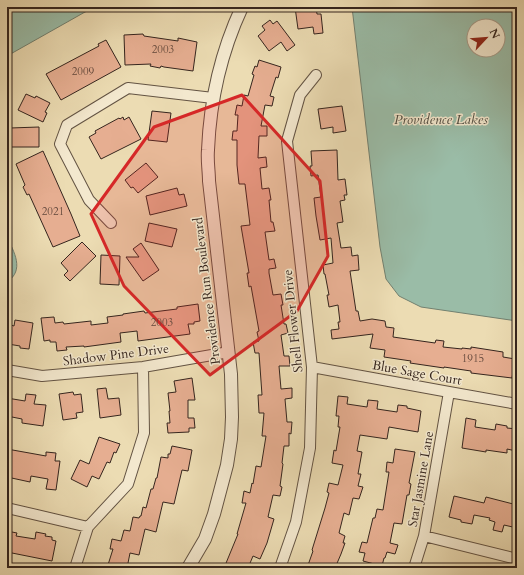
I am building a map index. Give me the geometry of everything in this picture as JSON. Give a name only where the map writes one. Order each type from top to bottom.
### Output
[{"type":"street","name":"Providence Run Boulevard","points":[[188,568],[205,539],[227,465],[231,439],[231,374],[209,181],[208,152],[213,98],[227,41],[242,7]]},
{"type":"street","name":"Shell Flower Drive","points":[[280,568],[296,522],[310,448],[312,367],[287,141],[300,95],[316,75]]},
{"type":"street","points":[[111,223],[89,200],[60,144],[67,125],[128,88],[213,98]]},
{"type":"street","name":"Shadow Pine Drive","points":[[7,370],[42,376],[143,367],[229,352]]},
{"type":"street","points":[[75,568],[88,527],[128,484],[144,433],[143,367]]},
{"type":"street","name":"Blue Sage Court","points":[[312,367],[517,404]]},
{"type":"street","name":"Star Jasmine Lane","points":[[414,568],[424,536],[449,392]]},
{"type":"street","points":[[7,508],[88,527]]},
{"type":"street","points":[[424,536],[517,559]]},
{"type":"highlighted area","points":[[242,95],[320,181],[328,256],[297,311],[210,375],[124,286],[91,214],[154,127]]},
{"type":"water","points":[[21,7],[98,7],[85,12],[7,56],[7,14]]},
{"type":"water","name":"Providence Lakes","points":[[352,7],[517,7],[517,321],[421,307],[399,296],[386,279],[380,247]]},
{"type":"water","points":[[7,237],[15,255],[17,266],[16,272],[7,282]]},
{"type":"building","points":[[295,7],[316,7],[317,14],[321,14],[323,33],[314,34],[313,27],[298,29]]},
{"type":"building","points":[[270,20],[273,24],[277,21],[295,45],[287,51],[281,42],[269,51],[258,36],[265,30],[262,26]]},
{"type":"building","points":[[143,34],[144,36],[178,41],[178,38],[197,42],[193,71],[161,66],[160,68],[150,66],[151,64],[125,65],[124,35]]},
{"type":"building","points":[[106,40],[121,67],[61,100],[46,74],[99,46],[98,44]]},
{"type":"building","points":[[259,60],[281,67],[270,96],[274,97],[272,106],[265,105],[261,126],[267,126],[267,136],[259,136],[258,158],[266,157],[267,167],[260,168],[262,189],[269,188],[271,200],[269,200],[271,222],[273,222],[275,231],[265,232],[269,260],[274,259],[276,268],[269,269],[269,273],[273,295],[281,294],[284,324],[286,324],[288,333],[281,335],[284,356],[289,356],[290,366],[279,366],[281,389],[292,388],[292,398],[285,399],[287,422],[292,422],[291,434],[289,433],[289,446],[284,446],[280,486],[282,487],[280,496],[273,495],[268,517],[274,519],[267,543],[260,559],[253,556],[248,568],[224,568],[238,534],[246,503],[242,503],[244,491],[250,493],[256,466],[261,467],[266,436],[262,436],[264,413],[259,413],[258,395],[262,395],[259,353],[255,353],[253,342],[259,341],[257,332],[259,331],[251,286],[249,287],[247,273],[249,273],[241,226],[250,225],[245,184],[239,184],[237,140],[232,140],[233,131],[237,131],[238,115],[235,115],[237,105],[242,106],[244,95],[248,96],[254,75],[252,74],[255,66],[257,67]]},
{"type":"building","points":[[26,94],[35,98],[36,96],[50,103],[45,112],[47,113],[43,122],[18,110]]},
{"type":"building","points":[[342,106],[346,131],[333,133],[333,127],[321,129],[318,109]]},
{"type":"building","points":[[152,111],[171,113],[167,142],[148,140]]},
{"type":"building","points":[[123,117],[124,120],[129,117],[141,139],[101,159],[89,137],[96,133],[95,131]]},
{"type":"building","points":[[39,127],[39,147],[10,147],[10,128]]},
{"type":"building","points":[[337,150],[338,180],[345,179],[347,195],[344,195],[345,200],[340,201],[343,222],[337,223],[341,248],[351,247],[352,256],[358,255],[359,270],[350,271],[356,311],[358,311],[360,321],[372,319],[385,321],[386,327],[394,328],[393,337],[435,343],[436,340],[444,341],[443,347],[471,349],[471,347],[503,352],[503,357],[515,359],[512,378],[410,363],[411,361],[384,357],[385,350],[370,348],[373,334],[332,339],[331,330],[339,329],[338,322],[340,322],[338,305],[329,307],[327,295],[329,295],[323,265],[333,263],[331,238],[320,240],[314,198],[321,197],[318,175],[311,176],[310,166],[312,166],[311,151]]},
{"type":"building","points":[[43,151],[80,236],[53,247],[29,194],[27,195],[23,187],[25,185],[16,164]]},
{"type":"building","points":[[146,163],[158,177],[138,193],[133,187],[131,188],[125,180]]},
{"type":"building","points":[[177,188],[179,195],[184,194],[187,206],[150,215],[146,196]]},
{"type":"building","points":[[149,223],[177,229],[172,247],[145,241]]},
{"type":"building","points":[[82,242],[96,256],[70,281],[64,275],[68,271],[61,263]]},
{"type":"building","points":[[141,243],[159,270],[143,281],[126,257],[139,257],[133,249]]},
{"type":"building","points":[[101,255],[120,256],[119,285],[100,284]]},
{"type":"building","points":[[198,304],[200,321],[194,322],[194,324],[188,324],[190,334],[138,341],[137,331],[120,333],[121,342],[84,347],[66,347],[67,350],[57,351],[56,342],[50,342],[50,340],[44,341],[41,318],[54,317],[55,323],[63,322],[64,324],[91,321],[91,325],[108,323],[107,317],[144,311],[145,313],[177,309],[177,307]]},
{"type":"building","points":[[15,320],[33,323],[29,349],[8,344],[11,325],[14,326]]},
{"type":"building","points":[[192,378],[195,400],[188,400],[188,418],[194,418],[195,428],[189,428],[189,432],[168,433],[167,423],[170,423],[170,411],[168,393],[176,392],[174,381]]},
{"type":"building","points":[[106,388],[108,399],[119,398],[121,415],[100,418],[97,389]]},
{"type":"building","points":[[73,392],[74,395],[81,394],[83,412],[76,413],[77,418],[63,420],[59,394]]},
{"type":"building","points":[[26,394],[36,395],[34,404],[46,405],[43,426],[22,423],[22,419],[7,416],[7,398],[25,401]]},
{"type":"building","points":[[338,396],[348,397],[347,404],[367,407],[368,400],[378,401],[377,409],[397,412],[398,405],[407,406],[407,408],[421,411],[418,432],[389,427],[387,439],[360,435],[357,451],[362,452],[358,474],[361,474],[358,486],[363,487],[359,499],[353,498],[349,515],[344,513],[339,533],[345,536],[343,543],[345,543],[341,554],[335,568],[307,568],[329,493],[327,492],[329,483],[338,485],[343,465],[332,463],[334,450],[336,451],[340,427],[338,427],[339,416],[336,416]]},
{"type":"building","points":[[466,418],[476,420],[475,427],[495,430],[496,424],[507,426],[507,428],[517,429],[516,451],[507,449],[507,453],[486,450],[486,452],[462,448]]},
{"type":"building","points":[[99,437],[120,444],[116,453],[114,452],[110,463],[107,462],[99,479],[92,476],[87,487],[71,479],[80,460],[89,464]]},
{"type":"building","points":[[172,446],[192,450],[188,471],[182,470],[174,504],[163,502],[156,532],[145,529],[139,555],[130,553],[127,568],[107,568],[113,549],[110,549],[112,539],[121,541],[124,530],[130,531],[133,517],[139,518],[141,516],[143,507],[146,508],[151,489],[153,489],[157,478],[161,457],[168,458],[168,454],[170,454]]},
{"type":"building","points":[[7,449],[46,456],[46,452],[56,453],[55,461],[60,461],[56,490],[46,489],[48,479],[31,476],[30,482],[7,477]]},
{"type":"building","points":[[395,449],[415,452],[409,483],[411,484],[409,495],[407,495],[402,524],[394,523],[390,543],[398,545],[395,554],[387,552],[382,566],[363,561],[365,553],[359,552],[362,542],[367,543],[373,518],[375,518],[377,509],[383,510],[389,472],[386,472],[387,462],[393,463]]},
{"type":"building","points":[[454,496],[484,503],[486,497],[517,505],[517,528],[504,525],[502,532],[493,530],[495,522],[489,520],[490,518],[474,515],[472,524],[461,522],[461,520],[449,517]]},
{"type":"building","points":[[7,531],[17,533],[16,536],[35,539],[36,532],[52,537],[52,540],[56,541],[52,561],[7,552]]}]
